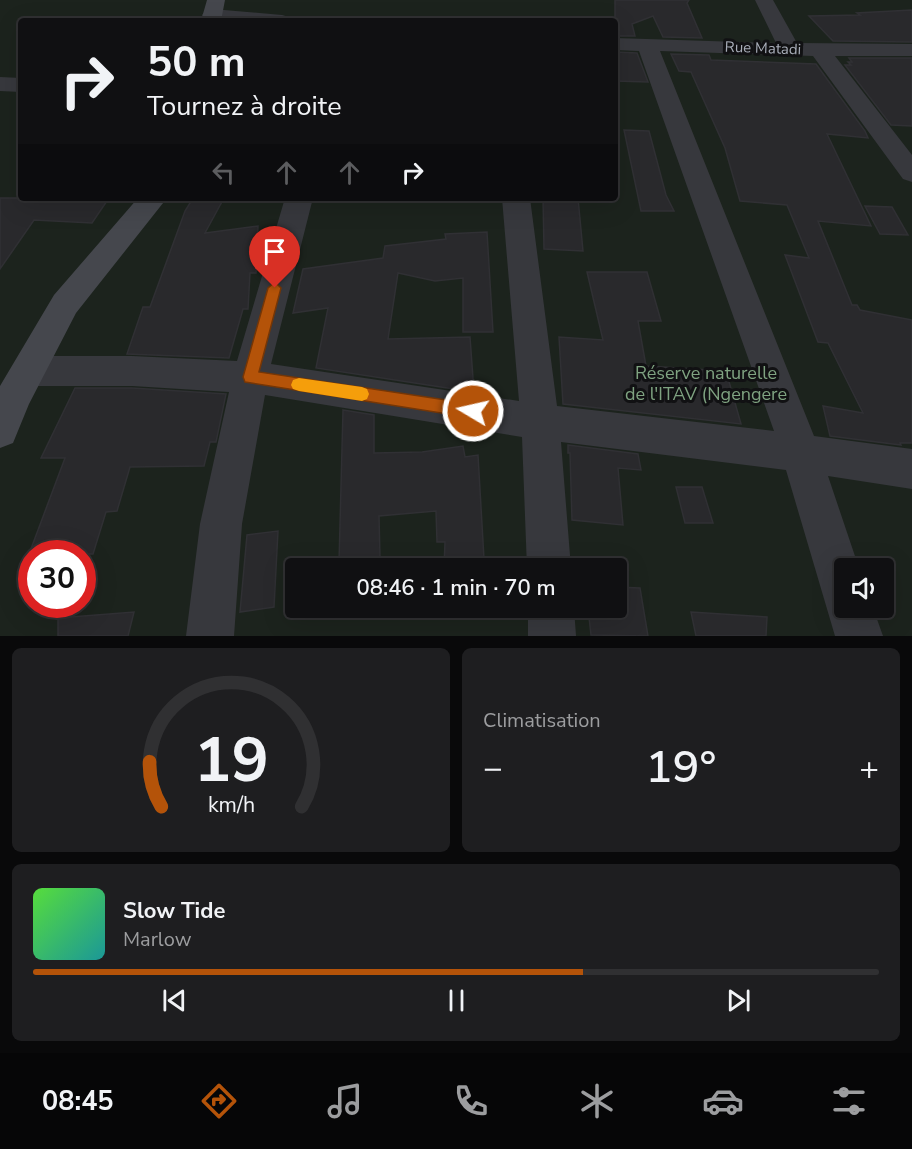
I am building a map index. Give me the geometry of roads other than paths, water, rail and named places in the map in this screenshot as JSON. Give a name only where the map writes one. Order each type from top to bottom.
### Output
[{"type":"street","points":[[764,0],[790,49]]},
{"type":"street","points":[[213,12],[259,18]]},
{"type":"street","points":[[631,44],[801,453],[834,558]]},
{"type":"street","name":"Rue Matadi","points":[[631,44],[819,50],[912,50]]},
{"type":"street","points":[[819,50],[912,173]]},
{"type":"street","points":[[0,84],[18,85]]},
{"type":"street","points":[[10,400],[65,304],[151,201]]},
{"type":"street","points":[[210,636],[221,524],[250,377],[298,201]]},
{"type":"street","points":[[516,201],[540,422],[548,558]]},
{"type":"street","points":[[10,400],[132,370],[250,377],[540,422],[801,453],[912,469]]},
{"type":"street","points":[[551,618],[552,636]]},
{"type":"street","points":[[853,618],[859,636]]},
{"type":"park label","name":"Réserve naturelle de l'ITAV (Ngengere","points":[[706,383]]}]
